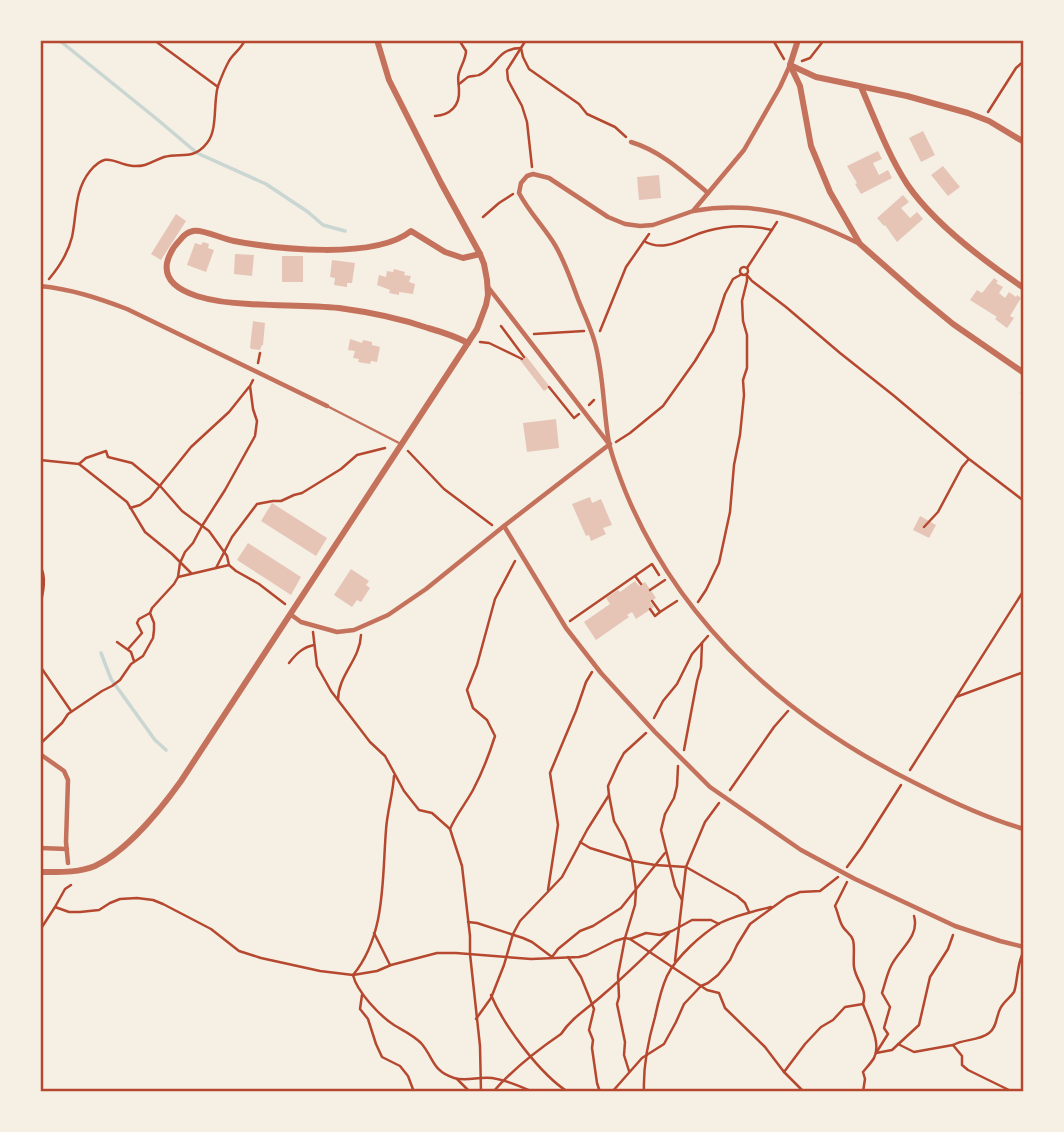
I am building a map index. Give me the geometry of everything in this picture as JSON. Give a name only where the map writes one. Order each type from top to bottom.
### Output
[{"type":"street","points":[[40,872],[69,872],[94,866],[114,853],[151,819],[181,781],[468,343],[482,317],[488,286],[480,254],[389,80],[377,40]]},
{"type":"street","points":[[693,211],[744,150],[780,87],[798,40]]},
{"type":"street","points":[[790,65],[816,77],[907,96],[968,113],[989,121],[1024,142]]},
{"type":"street","points":[[790,65],[800,86],[811,146],[830,192],[860,244]]},
{"type":"street","points":[[861,87],[901,173],[920,202],[980,256],[1024,288]]},
{"type":"street","points":[[631,142],[662,156],[708,193]]},
{"type":"street","points":[[1024,373],[953,324],[860,244],[820,225],[782,213],[742,207],[693,211],[653,225],[625,224],[608,217],[549,178],[533,174],[521,183],[519,193],[569,271],[592,330],[602,371],[610,444],[625,491],[647,540],[694,609],[730,651],[792,706],[835,737],[905,778],[974,810],[1024,829]]},
{"type":"street","points":[[468,343],[413,323],[375,314],[339,308],[211,300],[180,288],[170,278],[167,268],[173,248],[191,231],[278,248],[359,250],[397,240],[411,231],[445,252],[463,258],[480,254]]},
{"type":"street","points":[[41,286],[61,288],[127,309],[327,406]]},
{"type":"street","points":[[488,286],[610,444]]},
{"type":"street","points":[[292,612],[301,622],[337,632],[360,628],[388,615],[610,444]]},
{"type":"street","points":[[504,526],[566,628],[597,668],[710,787],[801,850],[843,873],[955,926],[1024,948]]},
{"type":"street","points":[[40,754],[64,771],[68,780],[68,863]]},
{"type":"street","points":[[40,848],[67,849]]},
{"type":"lane","points":[[327,406],[401,444]]},
{"type":"path","points":[[154,40],[218,87]]},
{"type":"path","points":[[41,286],[55,272],[68,251],[81,185],[100,162],[107,159],[132,166],[151,164],[164,157],[197,153],[210,139],[218,87],[230,60],[242,48],[245,40]]},
{"type":"path","points":[[435,116],[443,116],[455,108],[459,98],[459,70],[466,51],[459,40]]},
{"type":"path","points":[[526,40],[508,69],[508,80],[523,106],[533,174]]},
{"type":"path","points":[[773,40],[790,65],[810,58],[824,40]]},
{"type":"path","points":[[459,84],[467,78],[480,75],[501,53],[521,48]]},
{"type":"path","points":[[521,48],[528,69],[579,104],[587,114],[615,127],[631,142]]},
{"type":"path","points":[[991,108],[1024,61]]},
{"type":"path","points":[[483,217],[511,195]]},
{"type":"path","points":[[694,609],[719,563],[730,512],[744,396],[743,380],[747,368],[747,335],[742,301],[745,274],[782,213]]},
{"type":"path","points":[[600,332],[626,267],[653,225]]},
{"type":"path","points":[[644,240],[659,246],[678,243],[706,231],[730,227],[754,226],[772,230]]},
{"type":"path","points":[[747,268],[741,268],[969,459],[1024,501]]},
{"type":"path","points":[[610,444],[619,441],[663,406],[713,331],[733,279],[745,274]]},
{"type":"path","points":[[479,341],[523,358],[501,326]]},
{"type":"path","points":[[524,334],[592,330]]},
{"type":"path","points":[[130,508],[140,505],[161,487],[191,447],[225,417],[254,378]]},
{"type":"path","points":[[128,649],[142,633],[137,623],[139,619],[150,613],[174,584],[185,552],[225,490],[255,436],[257,421],[250,386]]},
{"type":"path","points":[[549,387],[575,417]]},
{"type":"path","points":[[401,444],[444,489],[497,531]]},
{"type":"path","points":[[216,568],[232,537],[257,504],[281,501],[302,493],[341,469],[357,455],[385,448]]},
{"type":"path","points":[[79,464],[86,458],[106,451],[108,457],[132,463],[161,487],[183,511],[209,531],[225,551],[229,565],[259,584],[292,612]]},
{"type":"path","points":[[924,527],[938,512],[969,459]]},
{"type":"path","points":[[40,460],[79,464],[121,498],[145,532],[191,573]]},
{"type":"path","points":[[450,829],[488,760],[495,736],[487,720],[473,708],[467,690],[477,665],[495,599],[519,551]]},
{"type":"path","points":[[178,577],[229,565]]},
{"type":"path","points":[[573,619],[652,565],[663,581]]},
{"type":"path","points":[[40,566],[43,570],[44,593],[40,606]]},
{"type":"path","points":[[635,576],[641,584]]},
{"type":"path","points":[[650,590],[668,578]]},
{"type":"path","points":[[612,1092],[647,1054],[664,1044],[684,1004],[701,986],[708,984],[730,960],[750,924],[788,897],[800,892],[820,891],[843,873],[1024,590]]},
{"type":"path","points":[[652,601],[660,612]]},
{"type":"path","points":[[650,609],[654,616],[677,601]]},
{"type":"path","points":[[40,744],[71,712],[112,687],[134,661],[144,656],[153,638],[154,623],[150,613]]},
{"type":"path","points":[[312,625],[317,666],[331,691],[385,756],[404,792],[419,810],[432,813],[450,829],[462,866],[480,1046],[481,1092]]},
{"type":"path","points":[[338,700],[338,690],[343,677],[356,658],[360,646],[360,628]]},
{"type":"path","points":[[629,1071],[624,1055],[625,1042],[617,1004],[625,938],[632,919],[636,890],[632,861],[614,821],[608,786],[624,754],[642,739],[651,727],[692,654],[712,631]]},
{"type":"path","points":[[117,642],[131,652],[134,661]]},
{"type":"path","points":[[682,900],[669,867],[661,830],[677,786],[677,769],[682,758],[701,667],[702,643]]},
{"type":"path","points":[[289,663],[300,651],[314,645]]},
{"type":"path","points":[[40,666],[71,712]]},
{"type":"path","points":[[547,893],[558,825],[550,773],[589,675],[597,668]]},
{"type":"path","points":[[956,697],[1024,672]]},
{"type":"path","points":[[644,1092],[649,1036],[659,999],[675,961],[686,867],[705,822],[792,706]]},
{"type":"path","points":[[394,774],[378,921],[366,957],[353,975],[355,983],[362,995],[383,1017],[411,1034],[422,1045],[436,1068],[446,1075],[467,1080],[492,1078],[533,1092]]},
{"type":"path","points":[[477,1019],[491,995],[520,921],[568,867],[609,795]]},
{"type":"path","points":[[580,842],[590,848],[632,861],[655,866],[686,867],[737,896],[745,903],[750,913]]},
{"type":"path","points":[[552,957],[580,931],[621,908],[666,851]]},
{"type":"path","points":[[850,876],[835,906],[843,927],[854,941],[854,967],[866,996],[863,1004],[874,1028],[876,1053]]},
{"type":"path","points":[[40,930],[65,889],[71,885]]},
{"type":"path","points":[[55,906],[69,912],[80,912],[99,910],[120,900],[153,900],[211,929],[239,951],[320,971],[353,975],[377,971],[437,953],[531,959],[568,957],[587,955],[615,941],[630,939],[707,990],[719,993],[725,1008],[765,1047],[804,1092]]},
{"type":"path","points":[[675,961],[719,924],[737,916],[775,906]]},
{"type":"path","points":[[863,1092],[863,1072],[888,1034],[884,1028],[890,1007],[882,993],[890,967],[915,932],[914,907]]},
{"type":"path","points":[[493,1092],[513,1069],[561,1034],[566,1026],[672,931],[692,920],[710,920],[719,924]]},
{"type":"path","points":[[468,922],[513,934],[532,942],[552,957]]},
{"type":"path","points":[[876,1053],[891,1050],[919,1025],[930,976],[948,949],[955,926]]},
{"type":"path","points":[[630,939],[646,933],[672,931]]},
{"type":"path","points":[[374,933],[391,965]]},
{"type":"path","points":[[898,1044],[914,1052],[953,1045],[990,1033],[995,1026],[1000,1007],[1013,992],[1024,948]]},
{"type":"path","points":[[568,957],[579,973],[594,1009],[589,1030],[593,1040],[600,1092]]},
{"type":"path","points":[[362,995],[360,1009],[368,1019],[382,1057],[400,1066],[408,1076],[414,1092]]},
{"type":"path","points":[[491,995],[512,1032],[531,1056],[568,1092]]},
{"type":"path","points":[[784,1072],[821,1027],[833,1020],[845,1007],[863,1004]]},
{"type":"path","points":[[953,1045],[962,1056],[962,1065],[974,1074],[1013,1092]]},
{"type":"path","points":[[457,1079],[470,1092]]},
{"type":"building","points":[[923,131],[935,155],[921,162],[909,138]]},
{"type":"building","points":[[878,151],[882,159],[873,163],[879,175],[888,170],[892,178],[861,194],[847,166]]},
{"type":"building","points":[[943,166],[960,187],[948,196],[931,175]]},
{"type":"building","points":[[659,175],[661,198],[639,200],[637,177]]},
{"type":"building","points":[[903,195],[909,202],[901,208],[910,218],[917,212],[923,219],[897,242],[877,218]]},
{"type":"building","points":[[176,214],[186,221],[161,260],[151,254]]},
{"type":"building","points":[[203,242],[214,250],[206,272],[187,265],[195,243],[201,245]]},
{"type":"building","points":[[235,254],[254,255],[252,276],[234,274]]},
{"type":"building","points":[[282,256],[303,256],[303,282],[282,282]]},
{"type":"building","points":[[332,260],[355,263],[352,283],[347,283],[347,287],[334,285],[335,278],[330,277]]},
{"type":"building","points":[[394,269],[411,276],[409,282],[415,284],[413,294],[389,293],[390,290],[377,285],[379,275],[386,277],[387,271],[393,272]]},
{"type":"building","points":[[994,278],[998,281],[996,283],[1003,287],[999,293],[1005,298],[1009,292],[1021,298],[1010,316],[1014,318],[1007,328],[995,319],[997,317],[970,300],[977,290],[982,293]]},
{"type":"building","points":[[253,321],[265,323],[260,350],[250,347]]},
{"type":"building","points":[[350,339],[362,343],[363,340],[372,342],[372,345],[380,347],[377,362],[358,362],[359,359],[353,358],[355,351],[348,350]]},
{"type":"building","points":[[526,356],[550,387],[544,391],[520,360]]},
{"type":"building","points":[[556,419],[559,448],[527,452],[523,423]]},
{"type":"building","points":[[590,497],[592,503],[601,499],[612,525],[603,528],[606,534],[591,541],[589,535],[586,536],[572,504]]},
{"type":"building","points":[[272,503],[327,538],[316,556],[261,521]]},
{"type":"building","points":[[920,516],[936,525],[929,538],[913,530]]},
{"type":"building","points":[[248,543],[301,577],[291,595],[237,560]]},
{"type":"building","points":[[351,569],[369,581],[366,585],[370,588],[361,602],[357,600],[352,607],[334,595]]},
{"type":"building","points":[[635,581],[639,586],[645,582],[656,598],[650,602],[654,607],[636,619],[632,612],[627,615],[629,617],[596,640],[584,622],[610,604],[606,598]]},
{"type":"waterway","points":[[59,40],[197,153],[266,184],[323,225],[345,231]]},
{"type":"waterway","points":[[101,653],[111,679],[155,740],[166,750]]}]
